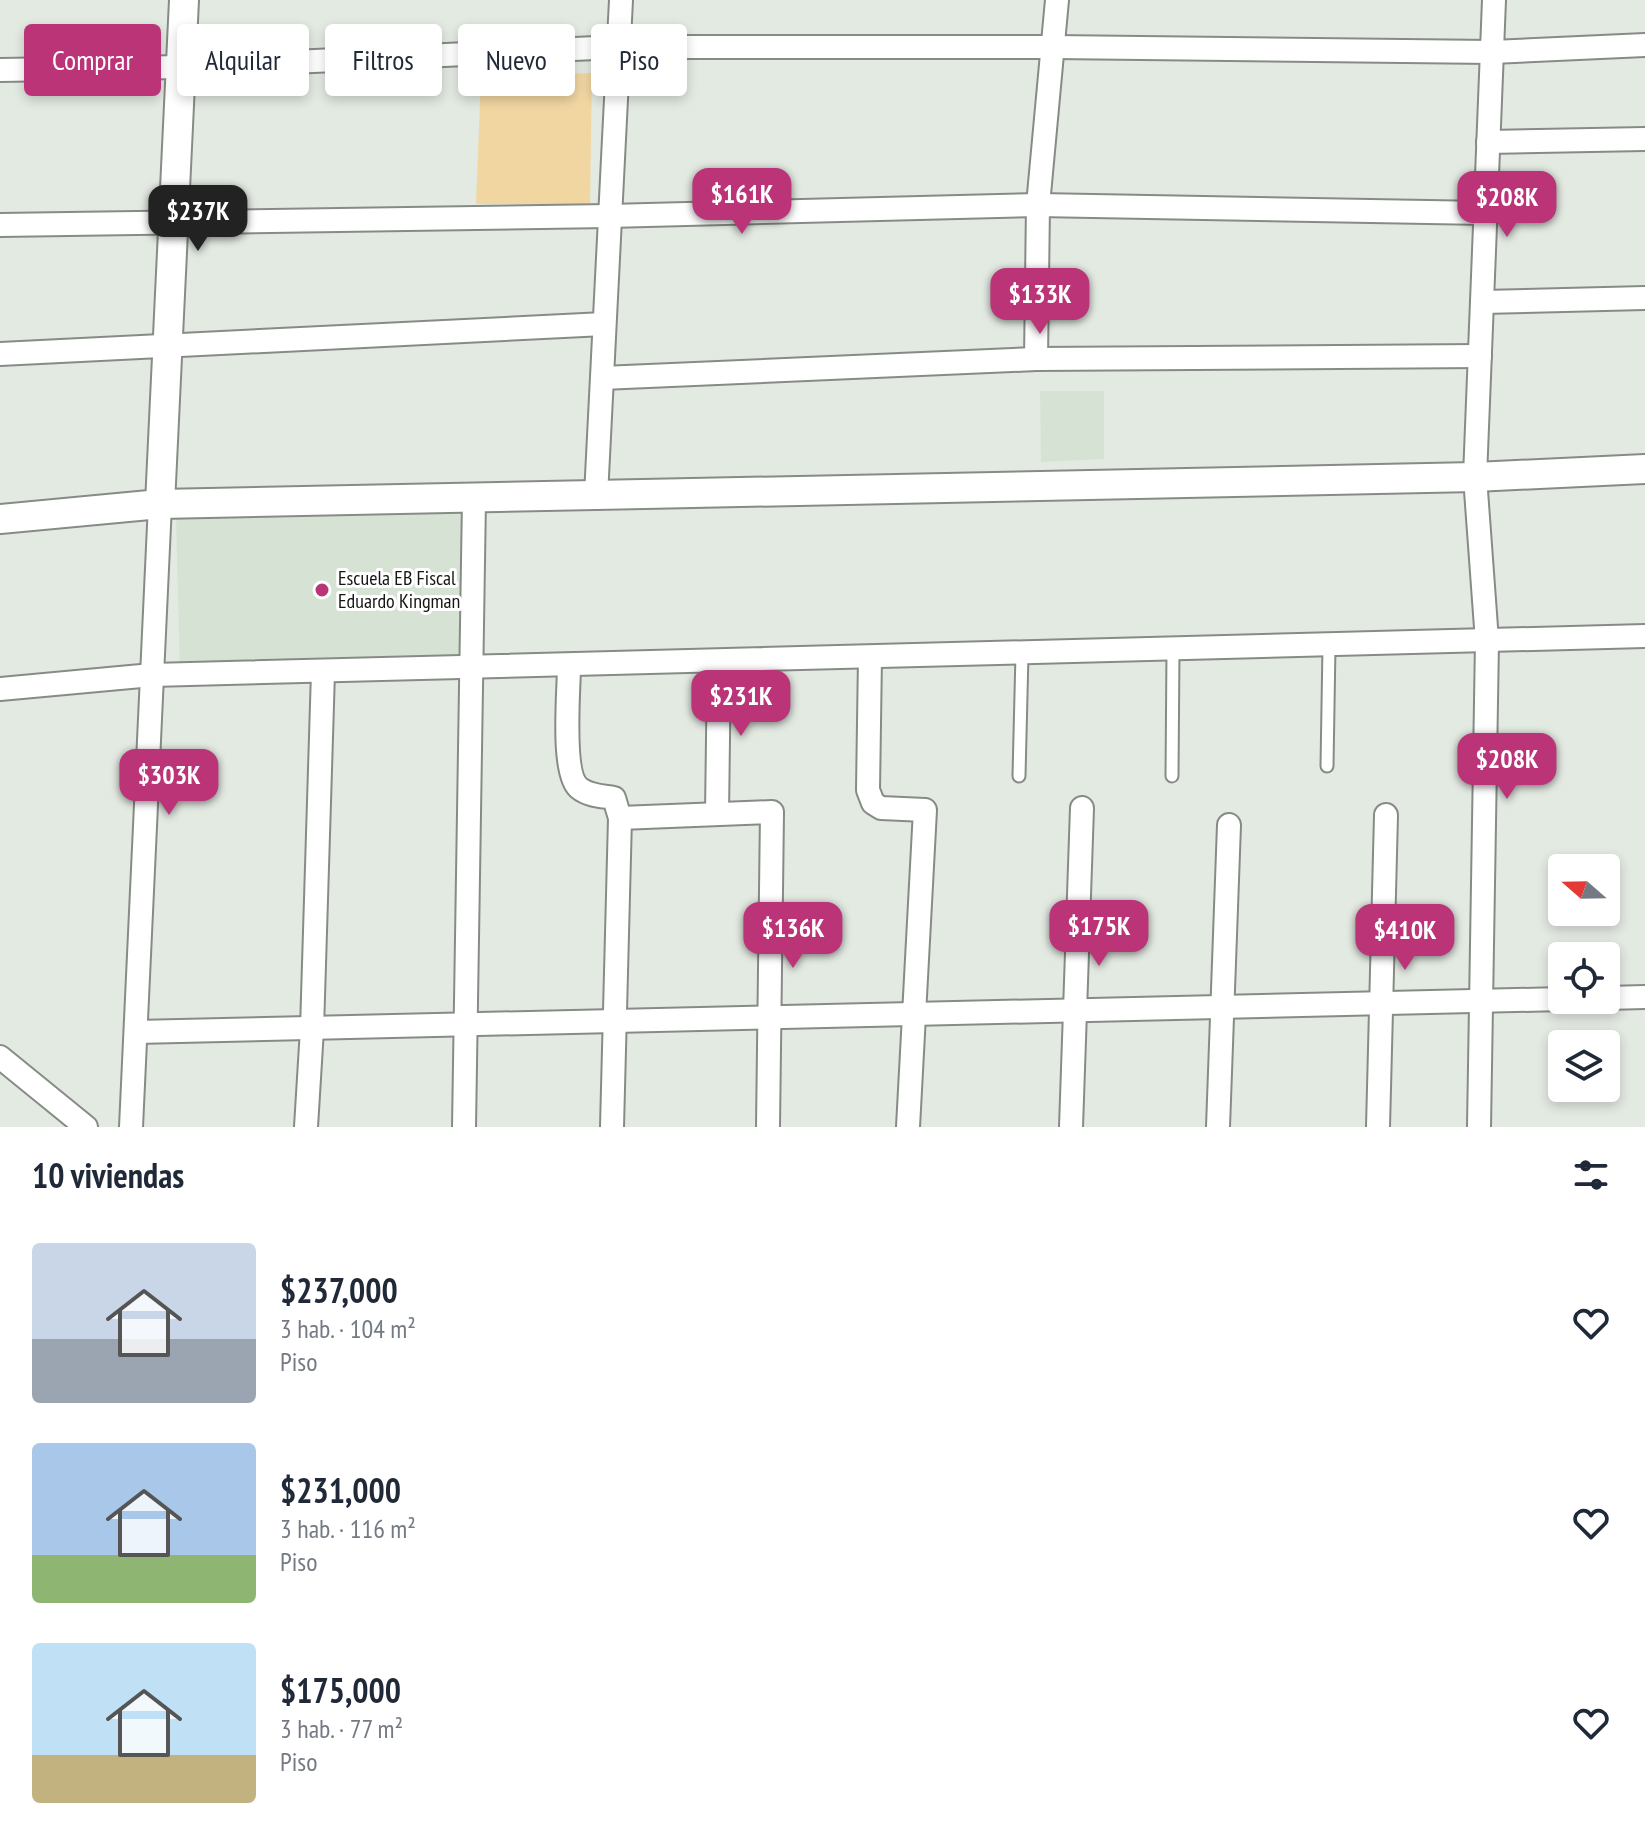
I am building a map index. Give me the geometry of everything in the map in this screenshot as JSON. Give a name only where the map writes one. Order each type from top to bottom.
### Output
[{"type":"street","points":[[183,24],[184,0]]},
{"type":"street","points":[[619,24],[621,0]]},
{"type":"street","points":[[1036,359],[1038,205],[1057,0]]},
{"type":"street","points":[[1479,1127],[1487,641],[1475,477],[1494,0]]},
{"type":"street","points":[[687,47],[1492,52],[1645,45]]},
{"type":"street","points":[[309,61],[591,48]]},
{"type":"street","points":[[0,70],[177,67]]},
{"type":"street","points":[[131,1127],[180,96]]},
{"type":"street","points":[[596,496],[615,96]]},
{"type":"street","points":[[1488,142],[1645,139]]},
{"type":"street","points":[[0,225],[609,216],[1038,205],[1485,213]]},
{"type":"street","points":[[1482,302],[1645,298]]},
{"type":"street","points":[[0,354],[604,324]]},
{"type":"street","points":[[602,378],[1036,359],[1480,356]]},
{"type":"street","points":[[0,519],[160,504],[1475,477],[1645,469]]},
{"type":"street","points":[[464,1127],[474,499]]},
{"type":"street","points":[[0,689],[152,675],[1645,636]]},
{"type":"street","points":[[870,657],[868,790],[873,803],[881,808],[925,810],[908,1127]]},
{"type":"street","points":[[717,814],[719,662]]},
{"type":"street","points":[[569,666],[569,769],[576,786],[590,795],[614,798],[620,818],[612,1127]]},
{"type":"street","points":[[306,1127],[323,672]]},
{"type":"street","points":[[1071,1127],[1082,808]]},
{"type":"street","points":[[620,818],[772,812],[768,1127]]},
{"type":"street","points":[[1378,1127],[1386,815]]},
{"type":"street","points":[[1218,1127],[1229,825]]},
{"type":"street","points":[[1620,998],[1645,997]]},
{"type":"street","points":[[136,1032],[1548,999]]},
{"type":"street","points":[[0,1057],[86,1127]]},
{"type":"lane","points":[[1327,766],[1329,646]]},
{"type":"lane","points":[[1172,776],[1173,650]]},
{"type":"lane","points":[[1019,776],[1022,654]]},
{"type":"shaded area","points":[[591,73],[590,204],[476,204],[480,96],[575,96],[575,74]]},
{"type":"shaded area","points":[[1040,391],[1104,391],[1104,459],[1041,462]]},
{"type":"shaded area","name":"Escuela EB Fiscal Eduardo Kingman","points":[[464,507],[468,666],[180,675],[176,515]]},
{"type":"place","name":"Escuela EB Fiscal Eduardo Kingman","points":[[322,590]]}]
